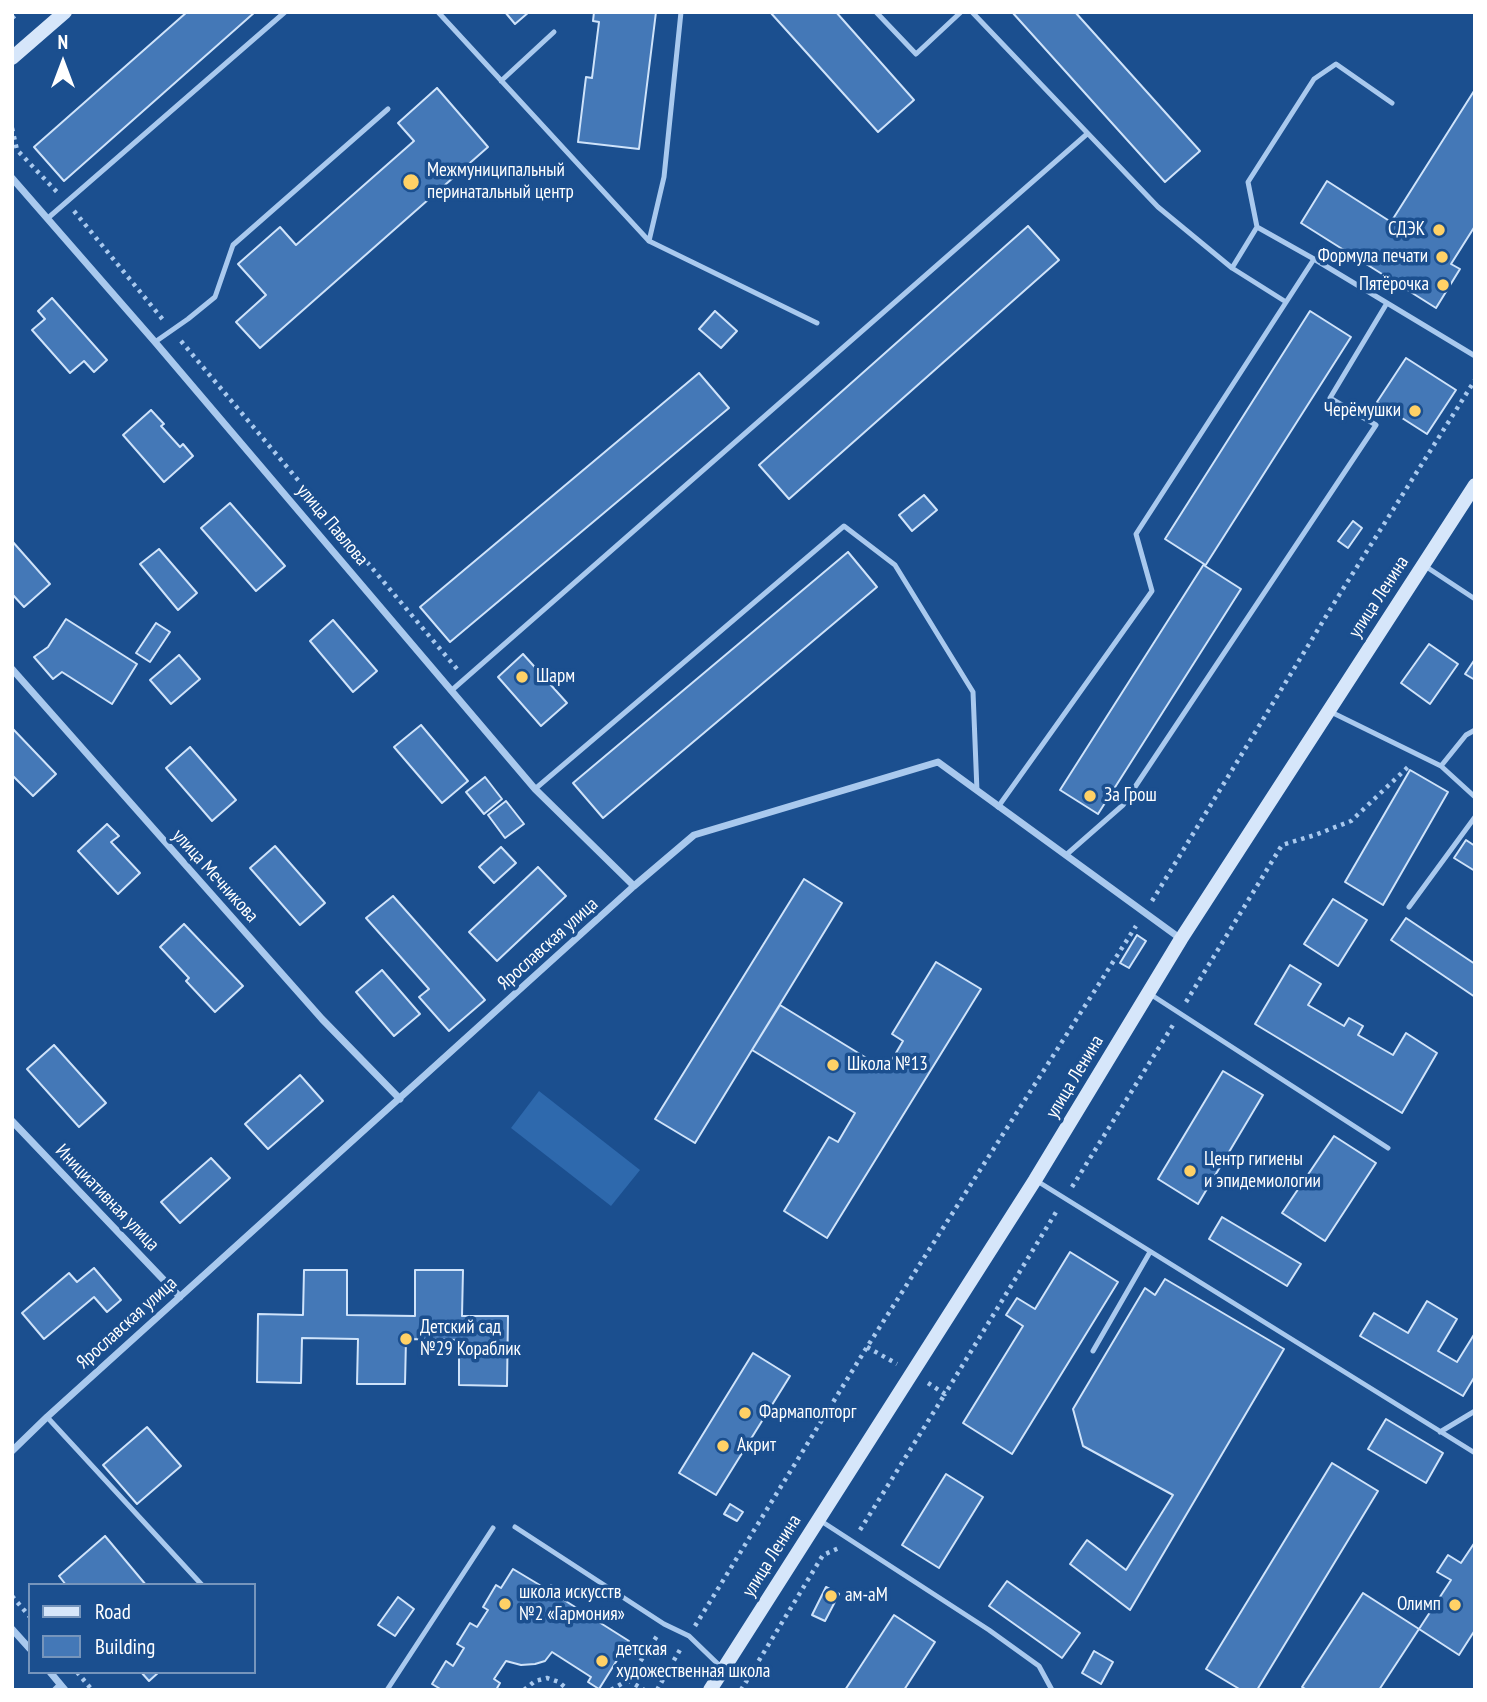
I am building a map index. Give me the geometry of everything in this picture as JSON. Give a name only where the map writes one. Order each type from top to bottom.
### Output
[{"type":"street","points":[[12,58],[65,12]]},
{"type":"street","name":"улица Павлова","points":[[12,178],[535,789],[634,886]]},
{"type":"street","name":"улица Ленина","points":[[710,1690],[1035,1180],[1181,939],[1475,485]]},
{"type":"street","name":"улица Мечникова","points":[[12,669],[321,1019],[400,1099]]},
{"type":"street","name":"Ярославская улица","points":[[12,1451],[634,886],[694,835],[938,762],[1181,939]]},
{"type":"street","name":"Инициативная улица","points":[[12,1121],[180,1297]]},
{"type":"street","points":[[12,1629],[28,1647]]},
{"type":"lane","points":[[48,218],[285,12]]},
{"type":"lane","points":[[438,12],[649,241],[817,323]]},
{"type":"lane","points":[[649,241],[664,177],[681,12]]},
{"type":"lane","points":[[876,12],[916,54],[961,12]]},
{"type":"lane","points":[[972,12],[1158,207],[1232,268],[1286,302]]},
{"type":"lane","points":[[502,81],[555,32]]},
{"type":"lane","points":[[1232,268],[1256,227],[1248,182],[1314,79],[1336,64],[1392,103]]},
{"type":"lane","points":[[155,342],[215,297],[233,245],[388,109]]},
{"type":"lane","points":[[452,690],[1087,134]]},
{"type":"lane","points":[[1256,227],[1475,356]]},
{"type":"lane","points":[[998,807],[1152,591],[1136,534],[1314,259]]},
{"type":"lane","points":[[1066,855],[1123,804],[1376,425],[1330,398],[1387,303]]},
{"type":"lane","points":[[535,789],[844,526],[895,565],[973,692],[977,792]]},
{"type":"lane","points":[[1423,564],[1475,599]]},
{"type":"lane","points":[[1329,710],[1441,766],[1475,797]]},
{"type":"lane","points":[[1441,766],[1466,735],[1475,730]]},
{"type":"lane","points":[[1409,907],[1475,817]]},
{"type":"lane","points":[[1148,993],[1388,1148]]},
{"type":"lane","points":[[1035,1180],[1475,1453]]},
{"type":"lane","points":[[1093,1351],[1150,1252]]},
{"type":"lane","points":[[1440,1433],[1475,1412]]},
{"type":"lane","points":[[47,1417],[200,1583]]},
{"type":"lane","points":[[818,1519],[1039,1665],[1052,1690]]},
{"type":"lane","points":[[515,1527],[664,1624],[689,1636],[723,1669]]},
{"type":"lane","points":[[387,1690],[493,1528]]},
{"type":"path","points":[[12,18],[19,12]]},
{"type":"path","points":[[12,128],[17,150],[67,202],[172,331],[465,678]]},
{"type":"path","points":[[657,1690],[867,1347],[1144,913],[1475,380]]},
{"type":"path","points":[[741,1690],[823,1555],[853,1542],[1282,845],[1351,821],[1420,756]]},
{"type":"path","points":[[867,1347],[945,1394]]},
{"type":"path","points":[[12,1596],[28,1614]]},
{"type":"path","points":[[611,1690],[628,1680],[664,1624]]},
{"type":"path","points":[[79,1674],[92,1690]]},
{"type":"path","points":[[524,1690],[535,1681],[547,1678],[559,1682],[568,1690]]},
{"type":"path","points":[[628,1680],[644,1690]]},
{"type":"shaded area","points":[[539,1091],[640,1170],[611,1206],[511,1128]]},
{"type":"building","points":[[187,12],[255,12],[64,181],[34,147]]},
{"type":"building","points":[[505,12],[529,12],[515,24]]},
{"type":"building","points":[[594,12],[656,12],[639,149],[578,142],[586,77],[592,78],[599,22],[593,21]]},
{"type":"building","points":[[770,12],[836,12],[914,100],[878,132]]},
{"type":"building","points":[[1012,12],[1075,12],[1200,151],[1165,182]]},
{"type":"building","points":[[437,88],[488,147],[260,348],[236,322],[266,295],[238,264],[280,227],[296,245],[414,141],[398,123]]},
{"type":"building","points":[[1474,91],[1475,226],[1451,264],[1460,269],[1436,308],[1301,223],[1327,181],[1391,222]]},
{"type":"building","points":[[1028,226],[1059,260],[789,499],[759,465]]},
{"type":"building","points":[[52,298],[107,360],[94,372],[84,361],[70,373],[32,330],[45,319],[38,311]]},
{"type":"building","points":[[715,311],[737,331],[721,348],[699,329]]},
{"type":"building","points":[[1310,311],[1351,337],[1205,566],[1241,589],[1098,814],[1060,790],[1204,564],[1165,539]]},
{"type":"building","points":[[1406,358],[1456,390],[1427,434],[1377,402]]},
{"type":"building","points":[[699,373],[729,408],[450,642],[420,607]]},
{"type":"building","points":[[151,410],[180,447],[183,444],[193,456],[164,482],[123,435]]},
{"type":"building","points":[[924,495],[937,510],[912,531],[899,515]]},
{"type":"building","points":[[230,503],[285,566],[256,591],[201,528]]},
{"type":"building","points":[[1353,521],[1362,528],[1348,548],[1338,541]]},
{"type":"building","points":[[12,541],[50,584],[24,607],[12,594]]},
{"type":"building","points":[[159,549],[197,593],[178,610],[140,564]]},
{"type":"building","points":[[848,552],[877,587],[603,818],[573,783]]},
{"type":"building","points":[[66,619],[137,664],[112,704],[62,672],[53,679],[34,657],[48,647]]},
{"type":"building","points":[[333,620],[377,671],[353,692],[310,641]]},
{"type":"building","points":[[156,623],[170,632],[150,662],[136,653]]},
{"type":"building","points":[[1429,644],[1458,664],[1430,704],[1401,683]]},
{"type":"building","points":[[523,654],[567,703],[541,726],[498,677]]},
{"type":"building","points":[[179,655],[200,679],[171,704],[150,680]]},
{"type":"building","points":[[1475,659],[1475,680],[1465,674]]},
{"type":"building","points":[[421,725],[468,781],[442,803],[394,747]]},
{"type":"building","points":[[12,728],[56,774],[33,796],[12,775]]},
{"type":"building","points":[[190,747],[236,800],[212,821],[166,768]]},
{"type":"building","points":[[1410,770],[1448,792],[1383,905],[1345,882]]},
{"type":"building","points":[[485,777],[502,799],[484,814],[466,792]]},
{"type":"building","points":[[506,801],[524,824],[505,838],[488,815]]},
{"type":"building","points":[[107,824],[119,836],[111,842],[140,873],[118,894],[78,851]]},
{"type":"building","points":[[1466,840],[1475,846],[1475,871],[1454,858]]},
{"type":"building","points":[[275,846],[325,903],[300,925],[250,868]]},
{"type":"building","points":[[501,847],[516,863],[494,883],[479,867]]},
{"type":"building","points":[[538,867],[566,896],[497,961],[469,932]]},
{"type":"building","points":[[804,879],[842,903],[695,1143],[655,1119]]},
{"type":"building","points":[[393,896],[485,1000],[449,1031],[419,997],[429,989],[366,918]]},
{"type":"building","points":[[1333,899],[1367,920],[1338,966],[1304,944]]},
{"type":"building","points":[[1406,918],[1475,964],[1475,997],[1391,940]]},
{"type":"building","points":[[184,924],[243,986],[215,1012],[186,981],[189,978],[160,947]]},
{"type":"building","points":[[1137,935],[1146,941],[1129,968],[1120,963]]},
{"type":"building","points":[[936,962],[981,989],[827,1238],[784,1211],[829,1137],[838,1142],[855,1113],[752,1050],[780,1005],[886,1070],[903,1041],[892,1034]]},
{"type":"building","points":[[1290,965],[1321,984],[1308,1005],[1344,1026],[1349,1018],[1363,1026],[1358,1035],[1393,1055],[1406,1033],[1437,1053],[1402,1113],[1255,1024]]},
{"type":"building","points":[[382,970],[420,1014],[394,1036],[356,992]]},
{"type":"building","points":[[54,1045],[106,1103],[79,1127],[27,1069]]},
{"type":"building","points":[[1223,1071],[1263,1095],[1198,1204],[1158,1179]]},
{"type":"building","points":[[300,1075],[323,1101],[268,1149],[245,1124]]},
{"type":"building","points":[[1334,1136],[1376,1163],[1325,1241],[1282,1213]]},
{"type":"building","points":[[211,1158],[230,1178],[180,1223],[161,1202]]},
{"type":"building","points":[[1222,1217],[1301,1264],[1287,1286],[1209,1239]]},
{"type":"building","points":[[1070,1252],[1118,1282],[1012,1454],[963,1423],[1023,1326],[1006,1315],[1017,1298],[1035,1309]]},
{"type":"building","points":[[94,1268],[121,1300],[107,1312],[94,1297],[44,1339],[22,1313],[69,1273],[77,1282]]},
{"type":"building","points":[[304,1270],[347,1270],[347,1315],[415,1316],[415,1270],[463,1270],[462,1316],[508,1316],[507,1386],[459,1385],[459,1340],[406,1339],[405,1384],[357,1384],[358,1339],[302,1338],[301,1383],[257,1382],[258,1314],[303,1315]]},
{"type":"building","points":[[1165,1279],[1284,1349],[1130,1610],[1070,1564],[1087,1540],[1126,1570],[1173,1495],[1083,1446],[1073,1409],[1145,1288],[1155,1295]]},
{"type":"building","points":[[1427,1301],[1457,1319],[1438,1351],[1457,1362],[1475,1333],[1475,1376],[1463,1396],[1360,1336],[1374,1313],[1408,1333]]},
{"type":"building","points":[[753,1353],[790,1376],[716,1495],[679,1473]]},
{"type":"building","points":[[1386,1419],[1443,1453],[1426,1483],[1368,1449]]},
{"type":"building","points":[[147,1427],[181,1466],[137,1504],[103,1465]]},
{"type":"building","points":[[1332,1463],[1378,1491],[1257,1690],[1241,1690],[1206,1669]]},
{"type":"building","points":[[946,1474],[983,1497],[939,1568],[902,1545]]},
{"type":"building","points":[[730,1504],[743,1512],[737,1521],[724,1514]]},
{"type":"building","points":[[105,1536],[144,1583],[64,1583],[59,1576]]},
{"type":"building","name":"Олимп","points":[[1475,1542],[1475,1630],[1459,1655],[1419,1629],[1451,1580],[1437,1572],[1448,1555],[1461,1563]]},
{"type":"building","points":[[513,1569],[548,1590],[551,1585],[567,1596],[564,1600],[629,1641],[599,1689],[588,1682],[591,1677],[552,1652],[545,1661],[535,1664],[521,1665],[506,1661],[494,1679],[500,1683],[496,1690],[442,1690],[432,1684],[446,1661],[453,1666],[464,1648],[457,1644],[470,1623],[477,1627],[488,1610],[483,1607],[496,1585],[501,1588]]},
{"type":"building","points":[[1007,1581],[1080,1633],[1062,1658],[989,1606]]},
{"type":"building","points":[[826,1587],[839,1594],[825,1621],[812,1615]]},
{"type":"building","points":[[1363,1593],[1419,1629],[1379,1690],[1307,1690],[1302,1687]]},
{"type":"building","points":[[398,1597],[414,1609],[395,1636],[378,1625]]},
{"type":"building","points":[[894,1615],[935,1642],[904,1690],[845,1690]]},
{"type":"building","points":[[1094,1651],[1113,1662],[1101,1684],[1082,1673]]},
{"type":"building","points":[[143,1674],[157,1674],[149,1681]]},
{"type":"place","name":"Межмуниципальный перинатальный центр","points":[[411,182]]},
{"type":"place","name":"СДЭК","points":[[1439,230]]},
{"type":"place","name":"Формула печати","points":[[1442,257]]},
{"type":"place","name":"Пятёрочка","points":[[1443,285]]},
{"type":"place","name":"Черёмушки","points":[[1415,411]]},
{"type":"place","name":"Шарм","points":[[522,677]]},
{"type":"place","name":"За Грош","points":[[1090,796]]},
{"type":"place","name":"Школа №13","points":[[833,1065]]},
{"type":"place","name":"Центр гигиены и эпидемиологии","points":[[1190,1171]]},
{"type":"place","name":"Детский сад №29 Кораблик","points":[[406,1339]]},
{"type":"place","name":"Фармаполторг","points":[[745,1413]]},
{"type":"place","name":"Акрит","points":[[723,1446]]},
{"type":"place","name":"ам-аМ","points":[[831,1596]]},
{"type":"place","name":"школа искусств №2 «Гармония»","points":[[505,1604]]},
{"type":"place","name":"Олимп","points":[[1455,1605]]},
{"type":"place","name":"детская художественная школа","points":[[602,1661]]}]
